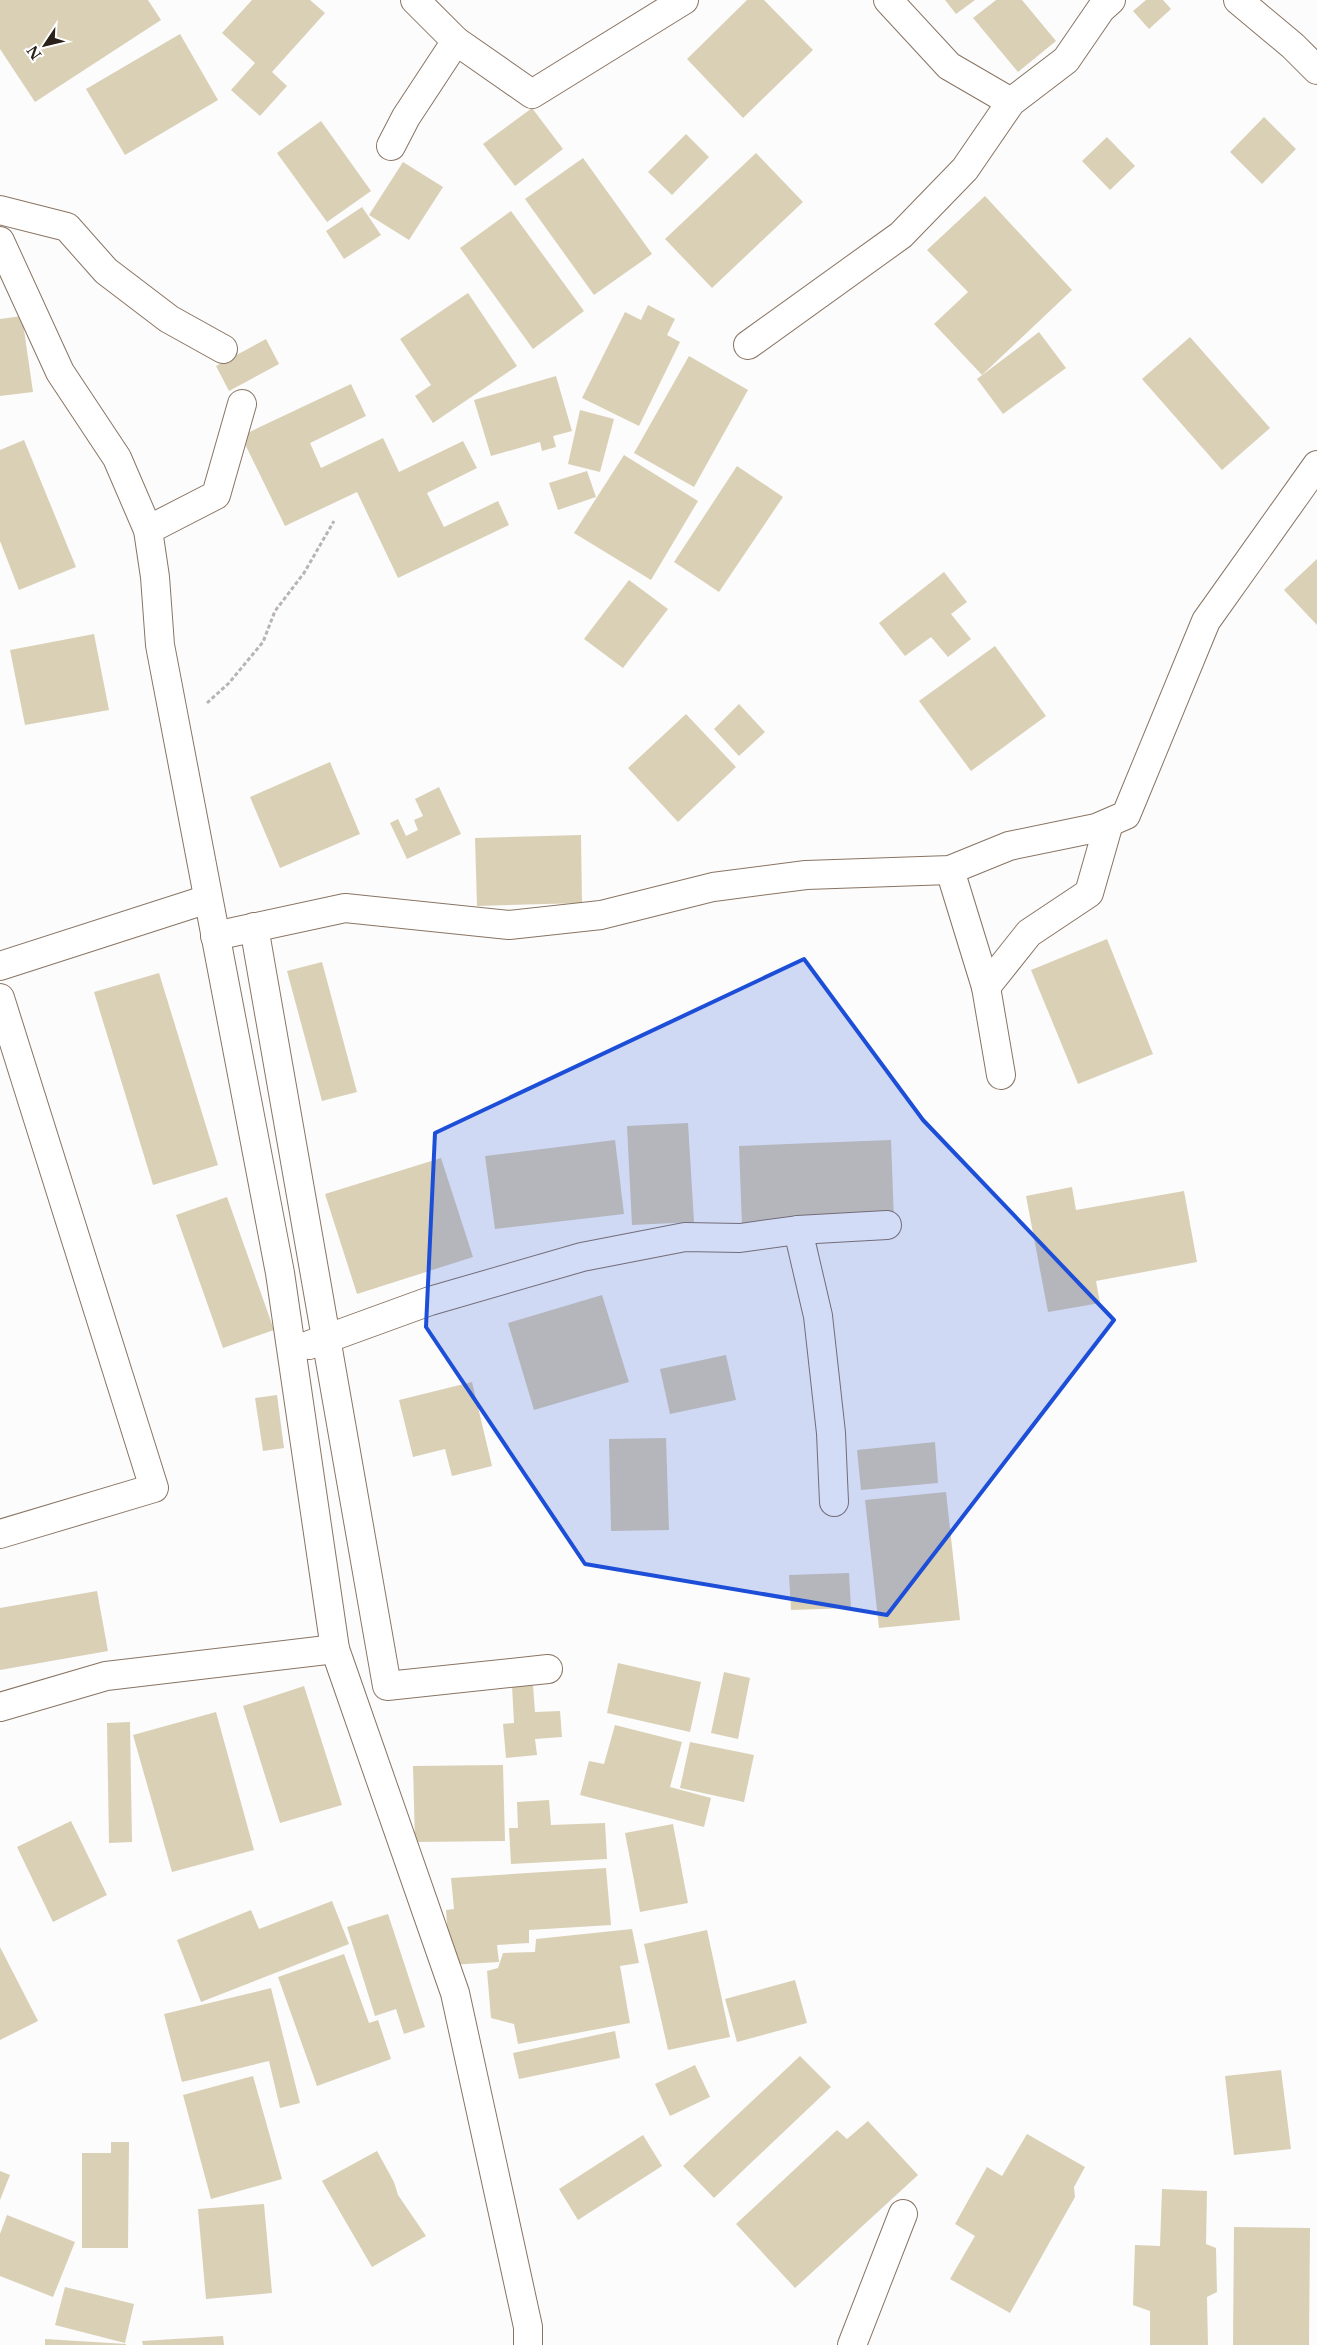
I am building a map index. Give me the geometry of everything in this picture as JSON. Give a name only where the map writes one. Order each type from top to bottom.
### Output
[{"type":"street","points":[[415,0],[456,41],[532,94],[684,0]]},
{"type":"street","points":[[888,0],[949,66],[1011,102]]},
{"type":"street","points":[[748,345],[901,235],[965,169],[1011,102],[1066,60],[1101,9],[1111,0]]},
{"type":"street","points":[[1238,0],[1293,46],[1317,70]]},
{"type":"street","points":[[391,146],[406,117],[456,41]]},
{"type":"street","points":[[0,210],[67,227],[113,276],[170,320],[223,349]]},
{"type":"street","points":[[0,241],[60,372],[117,458],[148,530],[155,577],[160,645],[280,1273],[336,1648],[454,1993],[528,2327],[528,2345]]},
{"type":"street","points":[[148,530],[216,496],[242,404]]},
{"type":"street","points":[[215,936],[345,908],[509,925],[601,915],[713,887],[806,875],[950,870],[1008,846],[1096,828],[1126,816],[1206,621],[1317,465]]},
{"type":"street","points":[[986,987],[1029,933],[1089,893],[1109,822]]},
{"type":"street","points":[[950,870],[986,987],[1001,1075]]},
{"type":"street","points":[[0,966],[208,899]]},
{"type":"street","points":[[254,927],[387,1686],[548,1669]]},
{"type":"street","points":[[0,998],[154,1488],[0,1534]]},
{"type":"street","points":[[292,1351],[430,1301],[582,1257],[685,1237],[740,1238],[798,1230],[887,1225]]},
{"type":"street","points":[[798,1230],[818,1316],[831,1433],[834,1502]]},
{"type":"street","points":[[0,1706],[106,1676],[336,1648]]},
{"type":"street","points":[[852,2345],[903,2214]]},
{"type":"path","points":[[176,729],[229,683],[263,642],[275,611],[304,573],[334,521]]},
{"type":"highlighted area","points":[[804,959],[923,1120],[1114,1320],[887,1615],[585,1564],[426,1327],[435,1133]]},
{"type":"building","points":[[0,0],[148,0],[161,20],[35,102],[0,49]]},
{"type":"building","points":[[252,0],[310,0],[325,13],[272,72],[287,86],[260,116],[231,90],[255,63],[222,33]]},
{"type":"building","points":[[747,0],[764,0],[813,50],[743,118],[687,59]]},
{"type":"building","points":[[945,0],[975,0],[956,14]]},
{"type":"building","points":[[996,0],[1022,0],[1056,41],[1018,72],[973,18]]},
{"type":"building","points":[[1146,0],[1163,0],[1171,9],[1149,29],[1133,11]]},
{"type":"building","points":[[180,34],[218,100],[125,155],[86,89]]},
{"type":"building","points":[[532,108],[563,149],[515,186],[483,144]]},
{"type":"building","points":[[1264,117],[1296,149],[1262,184],[1230,152]]},
{"type":"building","points":[[321,121],[371,191],[327,222],[277,153]]},
{"type":"building","points":[[686,134],[709,157],[672,195],[648,172]]},
{"type":"building","points":[[1107,137],[1135,166],[1110,190],[1082,161]]},
{"type":"building","points":[[756,153],[803,202],[712,288],[665,239]]},
{"type":"building","points":[[583,158],[652,254],[594,295],[525,199]]},
{"type":"building","points":[[403,162],[443,187],[409,240],[369,215]]},
{"type":"building","points":[[985,196],[1072,290],[982,375],[934,324],[968,292],[927,250]]},
{"type":"building","points":[[362,207],[381,235],[344,259],[326,231]]},
{"type":"building","points":[[511,211],[584,311],[533,349],[460,248]]},
{"type":"building","points":[[468,293],[517,366],[433,423],[415,396],[431,385],[400,339]]},
{"type":"building","points":[[648,305],[675,319],[667,335],[680,342],[639,426],[582,398],[625,312],[641,320]]},
{"type":"building","points":[[22,316],[33,392],[0,396],[0,319]]},
{"type":"building","points":[[1039,332],[1066,368],[1003,414],[977,379]]},
{"type":"building","points":[[1190,337],[1270,428],[1222,470],[1142,379]]},
{"type":"building","points":[[266,339],[279,364],[229,391],[216,366]]},
{"type":"building","points":[[689,356],[748,390],[694,487],[634,453]]},
{"type":"building","points":[[556,376],[572,431],[553,436],[556,447],[542,451],[540,442],[491,456],[474,400]]},
{"type":"building","points":[[351,384],[366,416],[310,443],[321,468],[383,438],[399,472],[463,441],[477,468],[427,493],[444,527],[498,501],[509,525],[398,578],[357,492],[285,526],[241,436]]},
{"type":"building","points":[[580,410],[614,419],[600,472],[568,464]]},
{"type":"building","points":[[24,440],[76,567],[19,590],[0,541],[0,450]]},
{"type":"building","points":[[624,455],[698,501],[651,580],[574,533]]},
{"type":"building","points":[[737,466],[783,497],[719,592],[674,562]]},
{"type":"building","points":[[587,471],[596,497],[558,510],[549,483]]},
{"type":"building","points":[[1317,559],[1317,625],[1284,590]]},
{"type":"building","points":[[944,572],[967,602],[951,614],[971,639],[948,657],[931,637],[905,656],[879,623]]},
{"type":"building","points":[[629,580],[668,609],[623,668],[584,639]]},
{"type":"building","points":[[94,634],[109,710],[25,725],[10,650]]},
{"type":"building","points":[[995,646],[1046,716],[971,771],[919,701]]},
{"type":"building","points":[[739,704],[765,732],[739,756],[714,729]]},
{"type":"building","points":[[686,714],[736,767],[678,822],[628,768]]},
{"type":"building","points":[[330,762],[360,834],[280,868],[250,797]]},
{"type":"building","points":[[439,787],[461,834],[407,859],[390,823],[398,819],[406,836],[418,830],[414,820],[423,816],[415,799]]},
{"type":"building","points":[[581,835],[582,903],[477,906],[475,838]]},
{"type":"building","points":[[1107,939],[1153,1054],[1078,1084],[1031,970]]},
{"type":"building","points":[[322,962],[357,1092],[322,1101],[287,971]]},
{"type":"building","points":[[159,973],[218,1165],[153,1185],[94,992]]},
{"type":"building","points":[[688,1123],[694,1222],[632,1225],[627,1126]]},
{"type":"building","points":[[615,1140],[624,1214],[495,1229],[485,1156]]},
{"type":"building","points":[[891,1140],[894,1220],[742,1225],[739,1146]]},
{"type":"building","points":[[441,1158],[473,1257],[357,1294],[325,1194]]},
{"type":"building","points":[[1072,1187],[1076,1210],[1184,1191],[1197,1262],[1096,1281],[1100,1303],[1048,1312],[1026,1196]]},
{"type":"building","points":[[227,1197],[274,1330],[223,1348],[176,1215]]},
{"type":"building","points":[[602,1295],[629,1382],[534,1410],[508,1323]]},
{"type":"building","points":[[726,1355],[736,1400],[670,1414],[660,1369]]},
{"type":"building","points":[[472,1382],[492,1466],[452,1476],[445,1449],[413,1457],[399,1400]]},
{"type":"building","points":[[277,1395],[284,1448],[263,1451],[255,1398]]},
{"type":"building","points":[[666,1438],[669,1530],[611,1531],[609,1439]]},
{"type":"building","points":[[935,1442],[938,1483],[861,1490],[857,1450]]},
{"type":"building","points":[[946,1492],[960,1620],[879,1628],[865,1500]]},
{"type":"building","points":[[849,1573],[851,1608],[791,1610],[789,1575]]},
{"type":"building","points":[[97,1591],[108,1651],[0,1670],[0,1608]]},
{"type":"building","points":[[618,1663],[701,1682],[690,1732],[607,1713]]},
{"type":"building","points":[[724,1672],[750,1678],[738,1739],[711,1733]]},
{"type":"building","points":[[533,1685],[535,1712],[560,1711],[562,1737],[535,1739],[537,1755],[506,1758],[503,1724],[514,1723],[512,1686]]},
{"type":"building","points":[[304,1686],[342,1805],[280,1823],[243,1706]]},
{"type":"building","points":[[216,1712],[254,1850],[172,1872],[133,1735]]},
{"type":"building","points":[[130,1722],[132,1842],[109,1843],[107,1723]]},
{"type":"building","points":[[615,1725],[682,1742],[670,1787],[711,1798],[704,1827],[580,1795],[589,1761],[604,1764]]},
{"type":"building","points":[[690,1742],[754,1755],[744,1802],[680,1788]]},
{"type":"building","points":[[503,1765],[505,1841],[415,1842],[413,1766]]},
{"type":"building","points":[[549,1800],[551,1825],[605,1823],[607,1859],[511,1864],[509,1828],[518,1828],[517,1802]]},
{"type":"building","points":[[71,1821],[107,1895],[53,1922],[17,1847]]},
{"type":"building","points":[[673,1824],[688,1903],[640,1912],[625,1833]]},
{"type":"building","points":[[606,1868],[611,1925],[529,1930],[529,1943],[497,1945],[499,1962],[450,1965],[446,1910],[454,1909],[451,1878]]},
{"type":"building","points":[[332,1901],[349,1944],[201,2002],[177,1940],[251,1910],[259,1929]]},
{"type":"building","points":[[388,1914],[425,2027],[404,2034],[396,2009],[375,2016],[347,1927]]},
{"type":"building","points":[[632,1929],[639,1963],[620,1966],[630,2023],[518,2044],[514,2024],[491,2018],[487,1971],[498,1968],[503,1953],[535,1952],[536,1939]]},
{"type":"building","points":[[707,1930],[730,2037],[668,2050],[644,1944]]},
{"type":"building","points":[[0,1947],[38,2021],[0,2040]]},
{"type":"building","points":[[344,1954],[369,2023],[378,2020],[391,2059],[317,2086],[278,1977]]},
{"type":"building","points":[[795,1980],[807,2023],[737,2042],[725,1999]]},
{"type":"building","points":[[271,1988],[300,2103],[280,2108],[269,2061],[182,2082],[164,2014]]},
{"type":"building","points":[[615,2031],[620,2058],[519,2079],[513,2053]]},
{"type":"building","points":[[800,2056],[831,2087],[714,2198],[683,2166]]},
{"type":"building","points":[[695,2065],[710,2097],[670,2116],[655,2084]]},
{"type":"building","points":[[1281,2070],[1291,2149],[1234,2155],[1225,2076]]},
{"type":"building","points":[[253,2076],[282,2179],[211,2199],[183,2095]]},
{"type":"building","points":[[868,2121],[918,2175],[795,2288],[736,2224],[837,2130],[847,2139]]},
{"type":"building","points":[[1027,2134],[1085,2167],[1074,2187],[1075,2197],[1010,2313],[950,2279],[975,2236],[955,2224],[987,2167],[1002,2176]]},
{"type":"building","points":[[643,2135],[662,2166],[578,2220],[559,2189]]},
{"type":"building","points":[[111,2142],[129,2142],[128,2248],[82,2248],[82,2153],[111,2153]]},
{"type":"building","points":[[377,2151],[394,2182],[398,2195],[426,2236],[372,2267],[322,2181]]},
{"type":"building","points":[[0,2171],[10,2175],[0,2200]]},
{"type":"building","points":[[1162,2189],[1207,2191],[1206,2244],[1216,2248],[1217,2292],[1207,2297],[1208,2345],[1150,2345],[1150,2311],[1133,2305],[1135,2245],[1160,2246]]},
{"type":"building","points":[[264,2204],[272,2293],[206,2299],[198,2209]]},
{"type":"building","points":[[7,2215],[75,2242],[53,2297],[0,2276],[0,2234]]},
{"type":"building","points":[[1234,2227],[1310,2228],[1309,2345],[1233,2345]]},
{"type":"building","points":[[65,2287],[134,2304],[125,2343],[55,2325]]},
{"type":"building","points":[[223,2336],[224,2345],[143,2345],[142,2341]]},
{"type":"building","points":[[45,2339],[126,2344],[126,2345],[45,2345]]}]
